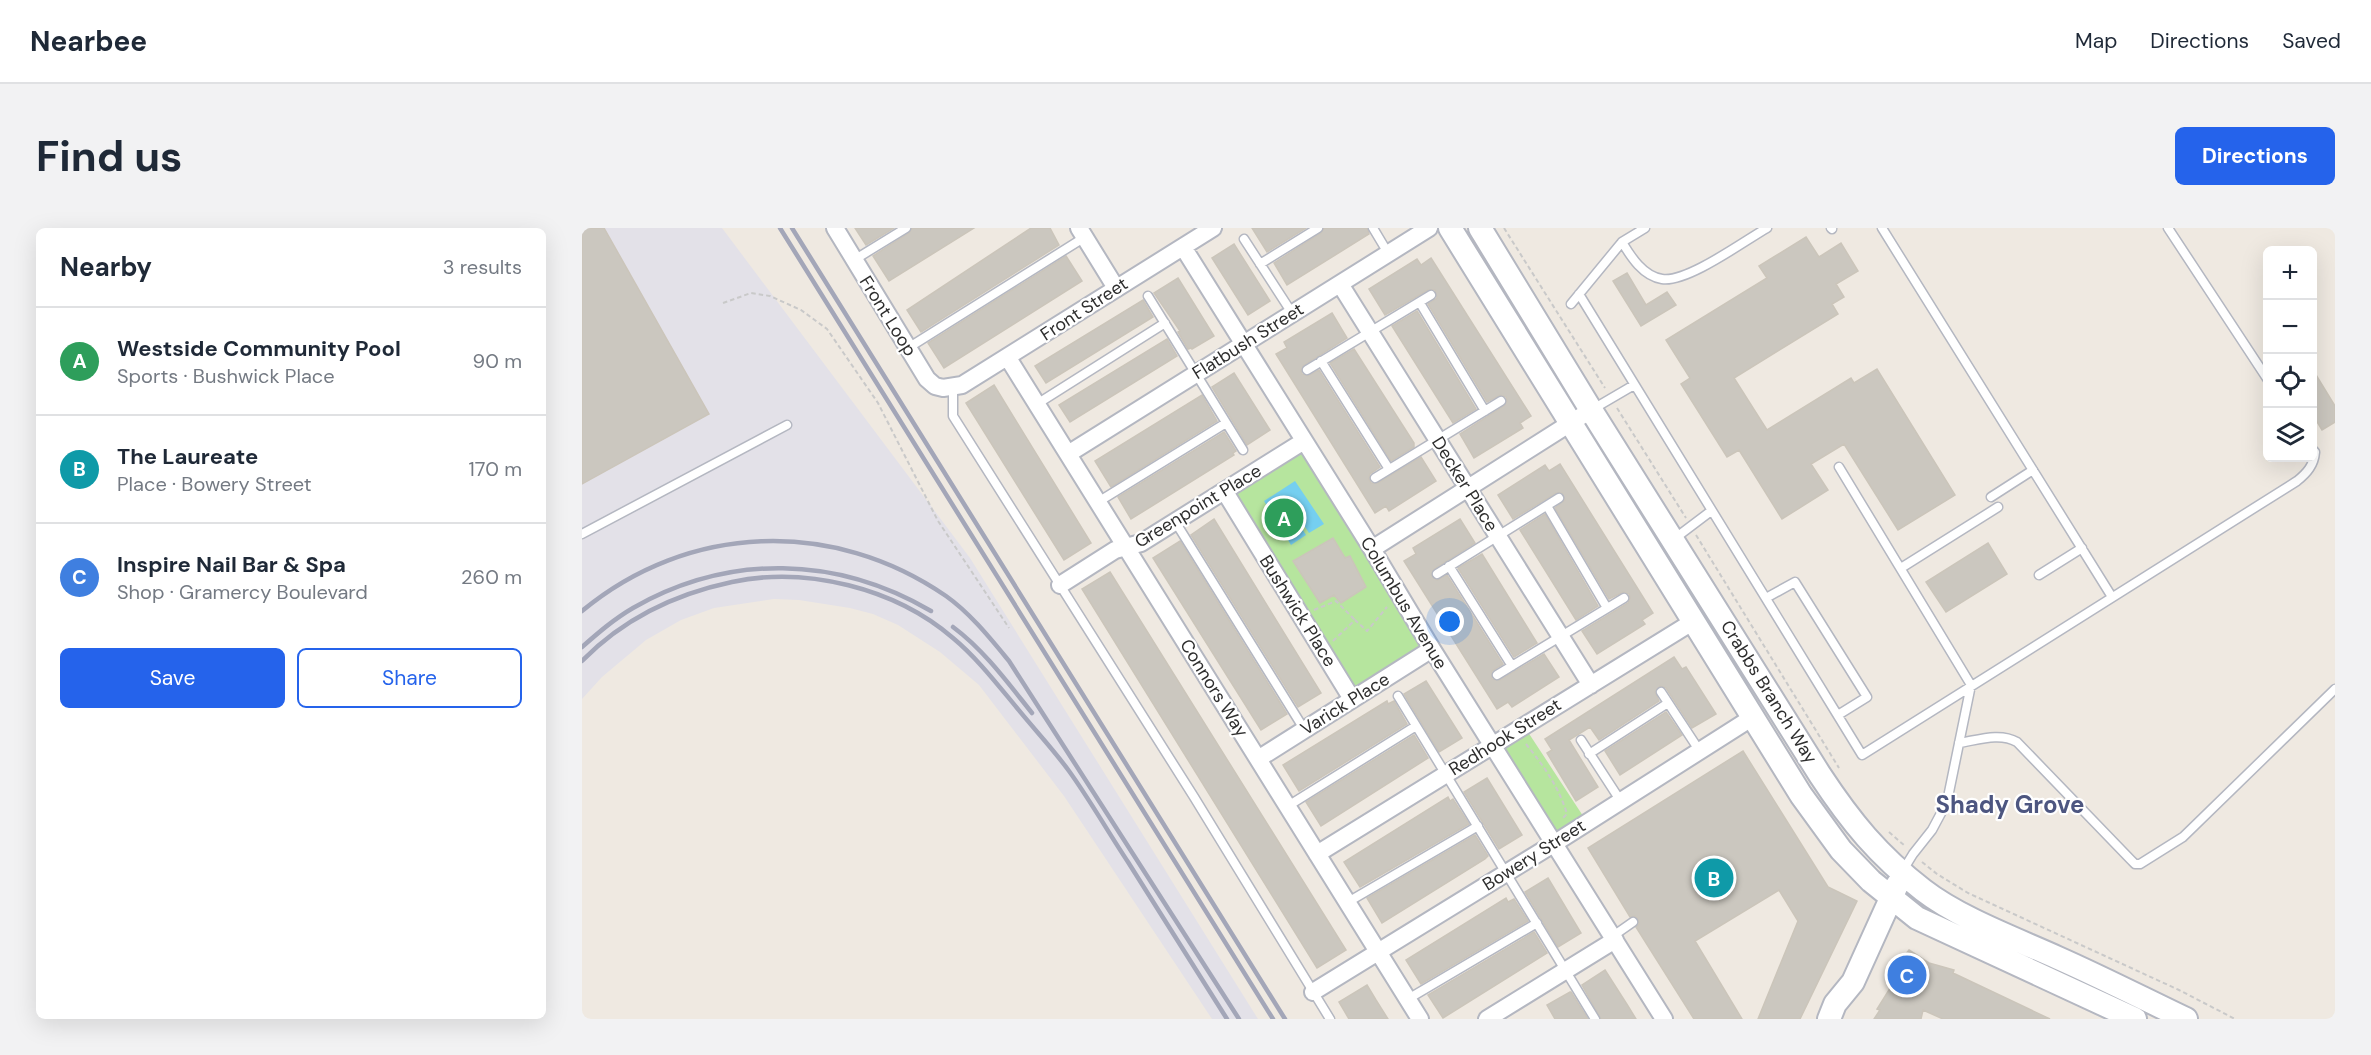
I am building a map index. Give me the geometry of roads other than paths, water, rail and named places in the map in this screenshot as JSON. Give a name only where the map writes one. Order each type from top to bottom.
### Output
[{"type":"main road","name":"Crabbs Branch Way","points":[[1450,228],[1801,795],[1841,850],[1891,898],[1935,928],[2135,1019]]},
{"type":"main road","name":"Crabbs Branch Way","points":[[1480,228],[1591,410],[1674,538],[1848,817],[1874,847],[1925,892],[1991,928],[2186,1019]]},
{"type":"main road","points":[[1829,1019],[1835,1004],[1853,982],[1902,873]]},
{"type":"main road","points":[[1845,1019],[1850,1010],[1853,982]]},
{"type":"street","name":"Front Loop","points":[[835,228],[927,379],[935,386],[953,388]]},
{"type":"street","name":"Front Street","points":[[953,388],[1008,358],[1213,228]]},
{"type":"street","name":"Flatbush Street","points":[[1068,454],[1429,228]]},
{"type":"street","points":[[1082,233],[1116,288]]},
{"type":"street","name":"Columbus Avenue","points":[[1183,247],[1665,1019]]},
{"type":"street","name":"Decker Place","points":[[1340,284],[1591,685]]},
{"type":"street","name":"Connors Way","points":[[1008,358],[1420,1019]]},
{"type":"street","points":[[1372,549],[1591,410]]},
{"type":"street","name":"Greenpoint Place","points":[[1060,585],[1116,550],[1141,543],[1176,523],[1304,441]]},
{"type":"street","name":"Bushwick Place","points":[[1225,492],[1352,699]]},
{"type":"street","name":"Redhook Street","points":[[1317,854],[1694,621]]},
{"type":"street","name":"Varick Place","points":[[1258,759],[1432,649]]},
{"type":"street","name":"Bowery Street","points":[[1313,992],[1555,843],[1753,717]]},
{"type":"street","points":[[1487,1019],[1614,938]]},
{"type":"lane","points":[[854,261],[906,228]]},
{"type":"lane","points":[[1260,264],[1318,228]]},
{"type":"lane","points":[[1373,228],[1388,253]]},
{"type":"lane","points":[[1571,303],[1622,242],[1645,228]]},
{"type":"lane","points":[[1622,242],[1639,267],[1663,279],[1680,277],[1695,271],[1767,228]]},
{"type":"lane","points":[[1882,228],[2112,597]]},
{"type":"lane","points":[[2168,228],[2263,372]]},
{"type":"lane","points":[[908,348],[1082,233]]},
{"type":"lane","points":[[1244,239],[1292,313]]},
{"type":"lane","points":[[1579,294],[1862,755],[2297,481],[2309,471],[2313,462]]},
{"type":"lane","points":[[1307,370],[1431,295]]},
{"type":"lane","points":[[1148,297],[1243,450]]},
{"type":"lane","points":[[1420,303],[1485,411]]},
{"type":"lane","points":[[1036,404],[1165,323]]},
{"type":"lane","points":[[1321,361],[1389,469]]},
{"type":"lane","points":[[1591,410],[1634,386]]},
{"type":"lane","points":[[953,388],[953,416],[1194,797],[1330,1019]]},
{"type":"lane","points":[[1375,478],[1501,401]]},
{"type":"lane","points":[[1098,502],[1226,423]]},
{"type":"lane","points":[[582,534],[787,425]]},
{"type":"lane","points":[[1839,467],[1971,685],[1947,802],[1932,830],[1913,854],[1902,873]]},
{"type":"lane","points":[[1991,497],[2033,470]]},
{"type":"lane","points":[[1437,574],[1559,498]]},
{"type":"lane","points":[[1547,506],[1607,608]]},
{"type":"lane","points":[[1901,568],[1998,507]]},
{"type":"lane","points":[[1674,538],[1711,511]]},
{"type":"lane","points":[[1176,523],[1304,729]]},
{"type":"lane","points":[[2039,575],[2082,548]]},
{"type":"lane","points":[[1449,566],[1512,666]]},
{"type":"lane","points":[[1766,598],[1795,582],[1867,698],[1838,715]]},
{"type":"lane","points":[[1497,675],[1624,598]]},
{"type":"lane","points":[[1959,743],[1994,737],[2011,738],[2017,742],[2131,860],[2140,864],[2183,837],[2335,689]]},
{"type":"lane","points":[[1661,692],[1700,750]]},
{"type":"lane","points":[[1398,696],[1595,1019]]},
{"type":"lane","points":[[1589,754],[1668,703]]},
{"type":"lane","points":[[1288,806],[1416,726]]},
{"type":"lane","points":[[1581,740],[1620,800]]},
{"type":"lane","points":[[1348,902],[1478,826]]},
{"type":"lane","points":[[1614,938],[1633,922]]},
{"type":"lane","points":[[1408,999],[1537,923]]},
{"type":"water","points":[[1295,481],[1324,524],[1309,533],[1294,510],[1291,511],[1306,535],[1291,545],[1264,501]]},
{"type":"railway","points":[[780,228],[1273,1019]]},
{"type":"railway","points":[[792,228],[1285,1019]]},
{"type":"railway","points":[[582,611],[623,582],[668,561],[714,547],[761,541],[809,543],[856,553],[902,571],[946,596],[971,618],[1009,661],[1239,1019]]},
{"type":"railway","points":[[582,647],[626,612],[670,590],[707,578],[745,570],[783,568],[821,571],[858,580],[895,593],[931,611]]},
{"type":"railway","points":[[582,661],[615,633],[651,610],[690,594],[732,582],[790,577],[819,580],[848,585],[904,606],[930,621],[970,654],[1063,763],[1227,1019]]},
{"type":"railway","points":[[953,627],[985,656],[1032,713]]},
{"type":"place","name":"Westside Community Pool","points":[[1284,518]]},
{"type":"place","name":"The Laureate","points":[[1714,878]]},
{"type":"place","name":"Inspire Nail Bar & Spa","points":[[1907,975]]},
{"type":"district","name":"Shady Grove","points":[[2010,805]]}]
